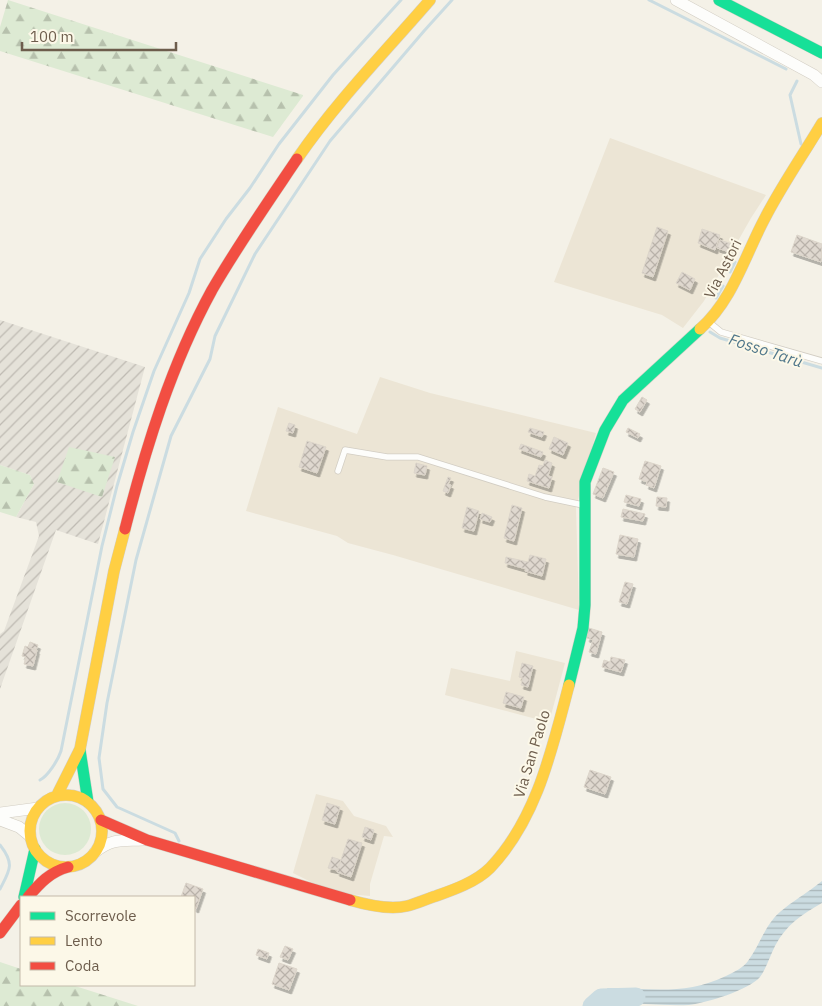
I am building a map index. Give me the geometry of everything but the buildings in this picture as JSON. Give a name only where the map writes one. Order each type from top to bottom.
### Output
[{"type":"main road","points":[[57,795],[80,749],[114,571],[132,502],[169,384],[190,335],[212,291],[239,245],[311,139],[430,0]]},
{"type":"main road","points":[[719,0],[822,53]]},
{"type":"main road","name":"Via Astori","points":[[605,430],[623,400],[718,311],[729,293],[766,217],[822,123]]},
{"type":"main road","name":"Via San Paolo","points":[[101,820],[147,840],[364,904],[394,907],[406,906],[442,894],[483,873],[518,833],[535,800],[558,722],[583,628],[585,605],[585,482],[605,430]]},
{"type":"main road","points":[[80,749],[88,802]]},
{"type":"main road","points":[[27,896],[55,870],[72,866],[89,858],[96,852],[100,842],[101,820],[94,807],[79,797],[68,794],[57,795],[46,800],[32,816],[30,836],[35,849],[42,858],[51,864],[72,866]]},
{"type":"main road","points":[[26,896],[35,849]]},
{"type":"main road","points":[[0,933],[20,906]]},
{"type":"street","points":[[676,0],[814,75],[822,82]]},
{"type":"street","points":[[0,814],[38,808]]},
{"type":"street","points":[[0,820],[19,827],[30,836]]},
{"type":"street","name":"Via San Paolo","points":[[96,852],[106,843],[117,840],[147,840]]},
{"type":"lane","points":[[708,322],[721,332],[822,361]]},
{"type":"lane","points":[[338,471],[345,450],[388,457],[418,457],[545,497],[585,506]]},
{"type":"shaded area","points":[[610,138],[766,195],[704,301],[683,328],[662,315],[554,282]]},
{"type":"shaded area","points":[[0,320],[145,367],[98,544],[56,530],[0,689],[0,634],[4,631],[39,536],[36,522],[16,517],[34,484],[30,475],[0,465]]},
{"type":"shaded area","points":[[380,377],[430,393],[596,433],[576,507],[579,610],[348,543],[337,536],[246,511],[278,407],[357,434]]},
{"type":"shaded area","points":[[516,651],[565,663],[550,719],[540,720],[445,695],[451,668],[510,681]]},
{"type":"shaded area","points":[[316,794],[343,801],[354,816],[386,826],[393,837],[384,836],[370,884],[370,896],[347,894],[313,883],[293,873]]},
{"type":"shaded area","points":[[822,881],[822,903],[789,926],[775,946],[760,977],[747,987],[716,999],[689,1005],[612,1003],[607,988],[681,989],[711,982],[738,970],[752,956],[774,918],[783,909]]},
{"type":"green space","points":[[8,0],[303,96],[273,137],[0,51],[0,27]]},
{"type":"green space","points":[[69,447],[115,457],[102,497],[57,482]]},
{"type":"green space","points":[[0,465],[30,475],[34,484],[16,517],[0,512]]},
{"type":"green space","points":[[60,803],[70,803],[84,810],[91,824],[91,834],[84,848],[70,855],[60,855],[50,851],[43,844],[39,834],[39,824],[43,814],[50,807]]},
{"type":"green space","points":[[0,962],[20,969],[20,986],[75,986],[138,1006],[0,1006]]},
{"type":"waterway","points":[[40,780],[58,759],[61,751],[102,546],[133,432],[154,371],[189,293],[200,259],[279,144],[333,75],[401,0]]},
{"type":"waterway","points":[[179,841],[175,833],[117,807],[103,789],[99,758],[107,703],[136,560],[171,436],[210,359],[215,336],[255,254],[330,141],[452,0]]},
{"type":"waterway","points":[[649,0],[786,69]]},
{"type":"waterway","points":[[797,81],[790,95],[801,144]]},
{"type":"waterway","name":"Fosso Tarù","points":[[730,272],[735,262]]},
{"type":"waterway","name":"Fosso Tarù","points":[[716,298],[723,286]]},
{"type":"waterway","name":"Fosso Tarù","points":[[710,332],[720,338],[822,368]]},
{"type":"waterway","points":[[0,845],[9,862],[8,872],[0,889]]},
{"type":"waterway","points":[[592,1006],[601,998],[636,997]]},
{"type":"traffic: fast","points":[[719,0],[822,53]]},
{"type":"traffic: fast","points":[[569,685],[583,628],[585,605],[585,482],[605,430],[623,400],[700,329]]},
{"type":"traffic: fast","points":[[80,750],[88,802]]},
{"type":"traffic: fast","points":[[24,896],[35,849]]},
{"type":"traffic: slow","points":[[297,159],[344,97],[430,0]]},
{"type":"traffic: slow","points":[[700,329],[721,305],[730,291],[758,232],[785,182],[822,123]]},
{"type":"traffic: slow","points":[[57,795],[80,749],[114,571],[125,529]]},
{"type":"traffic: slow","points":[[350,900],[386,907],[407,906],[464,885],[490,868],[520,828],[541,782],[569,685]]},
{"type":"traffic: slow","points":[[66,795],[80,798],[92,805],[99,817],[102,831],[99,845],[92,857],[80,864],[66,867],[52,864],[40,857],[33,845],[30,831],[33,817],[40,805],[52,798],[66,795]]},
{"type":"traffic: jam","points":[[125,529],[161,407],[197,318],[232,257],[297,159]]},
{"type":"traffic: jam","points":[[101,820],[147,840],[350,900]]},
{"type":"traffic: jam","points":[[29,896],[46,879],[68,867]]},
{"type":"traffic: jam","points":[[0,933],[20,906]]}]
